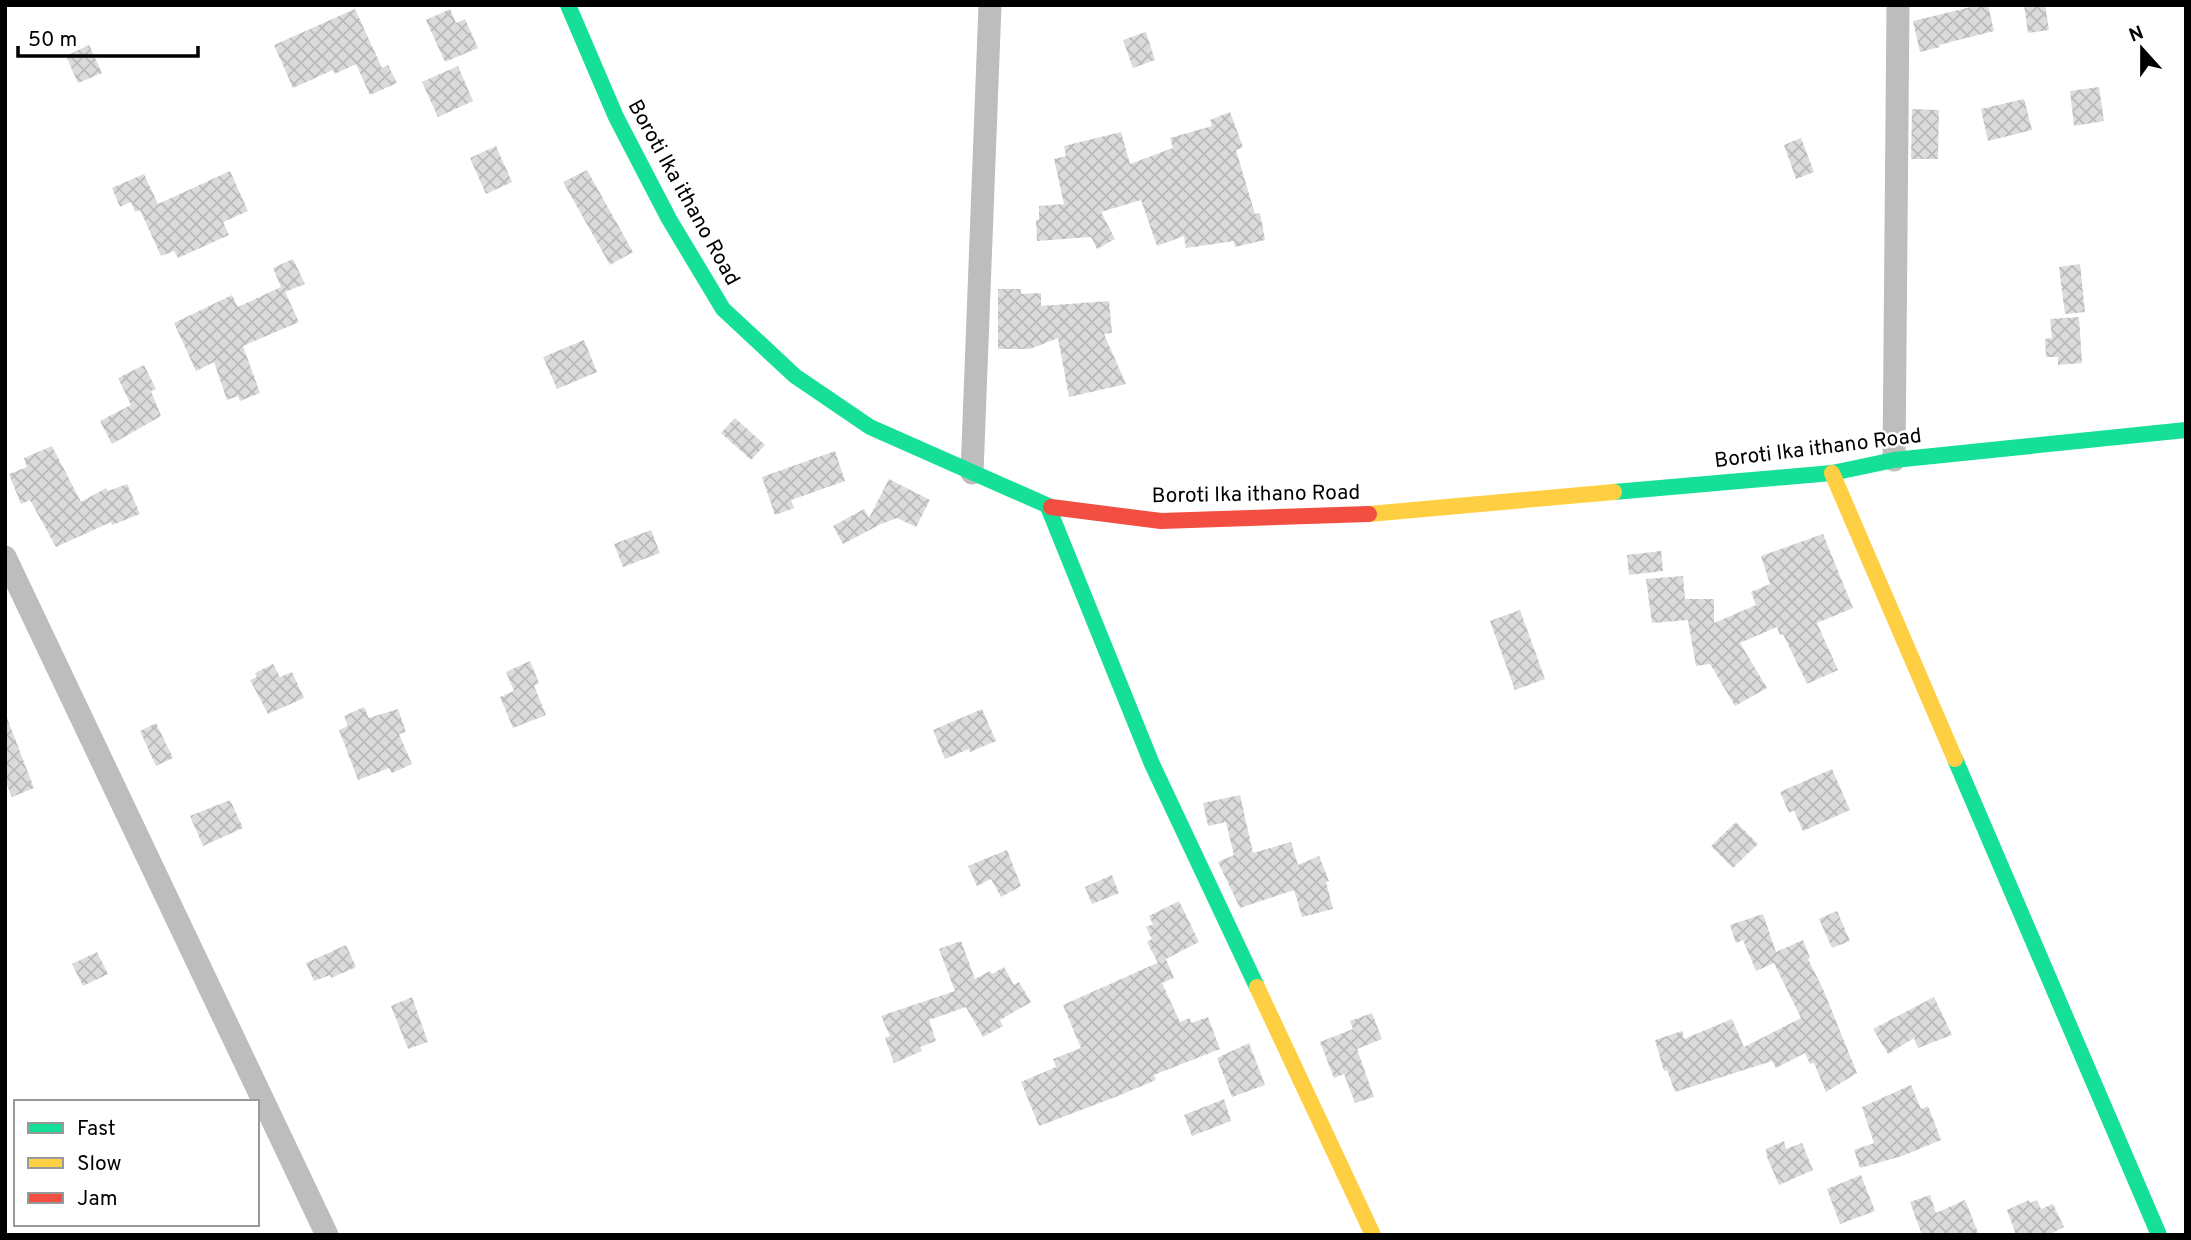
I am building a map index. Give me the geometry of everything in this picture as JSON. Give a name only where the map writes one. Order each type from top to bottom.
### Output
[{"type":"street","name":"Boroti Ika ithano Road","points":[[568,5],[616,117],[669,219],[723,309],[795,376],[870,427],[1048,507],[1161,521],[1356,515],[1832,473],[1894,460],[2186,430]]},
{"type":"street","points":[[972,473],[990,5]]},
{"type":"street","points":[[1894,460],[1898,5]]},
{"type":"street","points":[[1832,473],[2159,1235]]},
{"type":"street","points":[[1048,507],[1152,764],[1373,1235]]},
{"type":"street","points":[[5,557],[327,1235]]},
{"type":"building","points":[[1988,5],[1994,31],[1920,52],[1913,21]]},
{"type":"building","points":[[2024,5],[2045,5],[2049,30],[2028,33]]},
{"type":"building","points":[[355,9],[382,68],[388,65],[397,83],[370,95],[356,64],[335,74],[333,70],[293,88],[274,45]]},
{"type":"building","points":[[450,9],[456,23],[465,19],[478,48],[445,62],[426,20]]},
{"type":"building","points":[[1146,32],[1155,60],[1133,68],[1123,40]]},
{"type":"building","points":[[89,45],[102,73],[78,83],[66,56]]},
{"type":"building","points":[[458,66],[473,101],[438,117],[422,82]]},
{"type":"building","points":[[2099,87],[2104,121],[2074,126],[2070,91]]},
{"type":"building","points":[[2024,99],[2032,130],[1988,141],[1981,109]]},
{"type":"building","points":[[1912,109],[1939,110],[1938,159],[1911,159]]},
{"type":"building","points":[[1230,112],[1243,147],[1236,150],[1255,214],[1260,213],[1265,240],[1235,247],[1234,241],[1186,248],[1184,236],[1157,246],[1141,200],[1101,212],[1115,239],[1097,249],[1091,237],[1037,241],[1036,220],[1039,220],[1039,206],[1064,204],[1054,159],[1066,156],[1064,146],[1121,132],[1130,164],[1173,148],[1170,138],[1212,126],[1210,120]]},
{"type":"building","points":[[1801,138],[1814,172],[1796,179],[1784,145]]},
{"type":"building","points":[[496,146],[512,182],[486,194],[470,158]]},
{"type":"building","points":[[587,170],[633,252],[610,265],[563,182]]},
{"type":"building","points":[[230,171],[248,211],[223,222],[229,235],[178,258],[174,251],[161,256],[140,210],[135,212],[131,202],[120,207],[112,188],[144,174],[158,204]]},
{"type":"building","points":[[293,259],[305,284],[285,292],[299,322],[243,346],[260,393],[240,401],[238,396],[227,400],[214,362],[196,371],[174,323],[232,295],[238,307],[281,287],[273,268]]},
{"type":"building","points":[[2080,264],[2085,312],[2065,314],[2059,267]]},
{"type":"building","points":[[998,289],[1021,289],[1021,294],[1041,293],[1041,306],[1109,301],[1112,333],[1104,334],[1126,384],[1069,397],[1058,338],[1030,349],[998,349]]},
{"type":"building","points":[[2079,317],[2082,363],[2058,365],[2058,357],[2046,357],[2045,339],[2052,338],[2050,319]]},
{"type":"building","points":[[584,340],[597,372],[557,389],[543,357]]},
{"type":"building","points":[[144,365],[156,389],[151,391],[161,416],[112,444],[100,421],[131,405],[118,378]]},
{"type":"building","points":[[735,418],[765,445],[751,460],[721,433]]},
{"type":"building","points":[[52,446],[81,502],[106,488],[108,491],[127,484],[140,514],[112,525],[111,522],[56,547],[30,500],[21,504],[9,474],[27,467],[24,458]]},
{"type":"building","points":[[835,451],[845,481],[791,500],[794,508],[775,515],[762,477]]},
{"type":"building","points":[[889,479],[930,500],[916,527],[897,518],[843,544],[833,526],[864,509],[869,518]]},
{"type":"building","points":[[651,530],[660,553],[623,567],[614,544]]},
{"type":"building","points":[[1823,534],[1853,608],[1817,623],[1838,670],[1807,684],[1777,627],[1740,643],[1767,688],[1735,706],[1710,664],[1696,666],[1688,620],[1652,623],[1646,579],[1683,576],[1685,599],[1714,599],[1714,623],[1756,605],[1751,592],[1770,584],[1761,556]]},
{"type":"building","points":[[1661,551],[1663,571],[1629,575],[1627,555]]},
{"type":"building","points":[[1520,610],[1545,679],[1515,690],[1490,621]]},
{"type":"building","points":[[530,661],[539,683],[534,686],[546,715],[513,728],[500,697],[514,691],[506,672]]},
{"type":"building","points":[[273,664],[280,677],[292,672],[304,698],[268,714],[250,680],[257,677],[255,673]]},
{"type":"building","points":[[364,707],[369,718],[398,709],[406,732],[399,734],[412,764],[392,773],[389,768],[358,780],[339,730],[348,726],[344,716]]},
{"type":"building","points":[[982,709],[996,741],[945,759],[933,730]]},
{"type":"building","points":[[7,718],[34,788],[12,797],[5,780]]},
{"type":"building","points":[[156,723],[173,758],[156,766],[140,731]]},
{"type":"building","points":[[1832,769],[1850,810],[1803,831],[1794,810],[1789,813],[1780,792]]},
{"type":"building","points":[[1240,795],[1253,853],[1291,842],[1298,865],[1319,856],[1329,881],[1326,882],[1333,909],[1302,917],[1294,890],[1240,908],[1218,862],[1234,855],[1226,822],[1208,826],[1203,803]]},
{"type":"building","points":[[230,800],[243,828],[203,846],[190,816]]},
{"type":"building","points":[[1736,822],[1758,844],[1733,868],[1711,846]]},
{"type":"building","points":[[1007,850],[1021,886],[1001,897],[991,879],[977,886],[968,866]]},
{"type":"building","points":[[1112,875],[1119,893],[1092,904],[1085,887]]},
{"type":"building","points":[[1179,901],[1199,942],[1158,963],[1147,942],[1152,939],[1146,927],[1153,924],[1149,916]]},
{"type":"building","points":[[1837,911],[1850,941],[1832,948],[1819,919]]},
{"type":"building","points":[[1763,914],[1776,952],[1803,940],[1810,958],[1808,959],[1857,1073],[1826,1092],[1814,1063],[1810,1064],[1805,1053],[1776,1068],[1772,1061],[1675,1092],[1667,1070],[1664,1071],[1655,1040],[1682,1031],[1684,1039],[1732,1019],[1744,1047],[1801,1018],[1774,963],[1756,971],[1743,940],[1736,943],[1730,925]]},
{"type":"building","points":[[961,941],[975,979],[1004,967],[1014,985],[1019,982],[1031,1002],[1000,1020],[1003,1026],[983,1037],[966,1007],[929,1020],[936,1041],[920,1047],[922,1051],[894,1063],[885,1038],[890,1036],[881,1016],[955,991],[939,949]]},
{"type":"building","points":[[346,945],[356,967],[331,978],[330,975],[314,981],[306,963]]},
{"type":"building","points":[[97,952],[108,974],[83,986],[72,964]]},
{"type":"building","points":[[1166,959],[1174,978],[1162,983],[1180,1022],[1190,1018],[1191,1023],[1208,1017],[1220,1049],[1154,1075],[1156,1080],[1039,1126],[1021,1082],[1056,1067],[1053,1059],[1081,1048],[1063,1005]]},
{"type":"building","points":[[412,997],[428,1042],[408,1049],[391,1006]]},
{"type":"building","points":[[1934,997],[1952,1035],[1918,1048],[1914,1038],[1888,1054],[1873,1029]]},
{"type":"building","points":[[1372,1013],[1382,1039],[1357,1049],[1374,1097],[1355,1103],[1344,1074],[1334,1078],[1320,1042],[1353,1029],[1350,1021]]},
{"type":"building","points":[[1249,1043],[1265,1085],[1232,1097],[1217,1058]]},
{"type":"building","points":[[1911,1085],[1921,1109],[1928,1106],[1941,1140],[1902,1156],[1860,1168],[1854,1150],[1874,1143],[1862,1107]]},
{"type":"building","points":[[1224,1099],[1231,1121],[1192,1136],[1184,1115]]},
{"type":"building","points":[[1784,1141],[1786,1149],[1802,1143],[1813,1170],[1779,1185],[1766,1149]]},
{"type":"building","points":[[1861,1175],[1875,1211],[1840,1224],[1827,1189]]},
{"type":"building","points":[[1930,1195],[1936,1213],[1965,1200],[1979,1235],[1922,1235],[1910,1202]]},
{"type":"building","points":[[2029,1200],[2030,1203],[2037,1200],[2041,1209],[2053,1204],[2064,1227],[2048,1235],[2016,1235],[2007,1210]]},
{"type":"traffic: fast","points":[[568,5],[616,117],[669,219],[723,309],[795,376],[870,427],[1051,507]]},
{"type":"traffic: fast","points":[[1614,492],[1832,473],[1894,460],[2186,430]]},
{"type":"traffic: fast","points":[[1048,507],[1152,764],[1257,987]]},
{"type":"traffic: fast","points":[[1955,759],[2159,1235]]},
{"type":"traffic: slow","points":[[1832,473],[1955,759]]},
{"type":"traffic: slow","points":[[1369,514],[1614,492]]},
{"type":"traffic: slow","points":[[1257,987],[1373,1235]]},
{"type":"traffic: jam","points":[[1051,507],[1161,521],[1369,514]]}]
